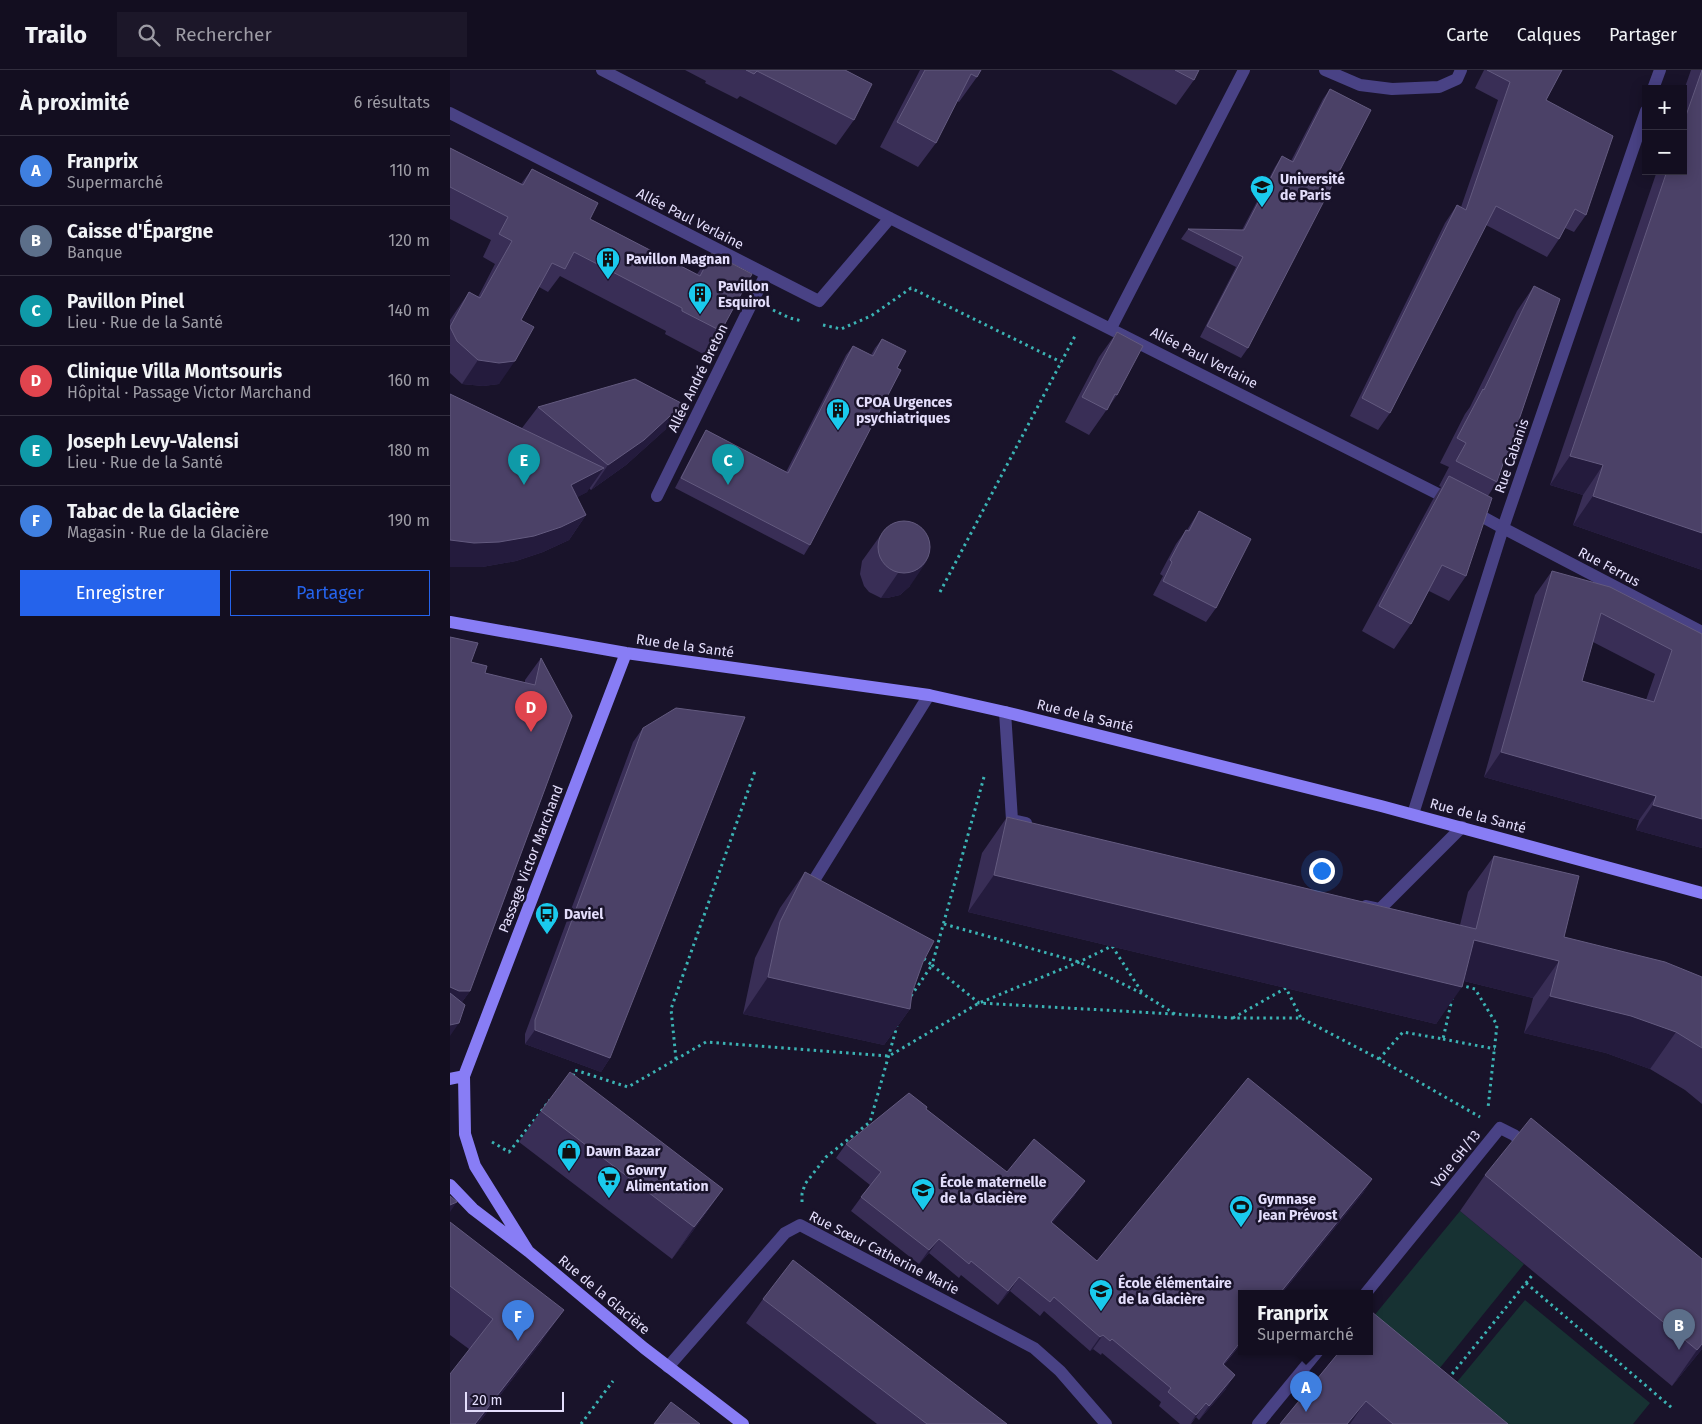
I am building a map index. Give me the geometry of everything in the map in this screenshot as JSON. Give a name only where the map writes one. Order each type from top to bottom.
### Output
[{"type":"street","name":"Allée Paul Verlaine","points":[[602,70],[620,74],[890,218],[1111,328],[1503,528]]},
{"type":"street","points":[[1111,328],[1244,70]]},
{"type":"street","points":[[1325,70],[1360,85],[1392,89],[1439,87],[1458,73]]},
{"type":"street","points":[[1654,85],[1660,70]]},
{"type":"street","name":"Allée Paul Verlaine","points":[[450,113],[819,301],[890,218]]},
{"type":"street","name":"Rue Cabanis","points":[[1413,814],[1503,528],[1642,123]]},
{"type":"street","name":"Allée André Breton","points":[[657,496],[766,274]]},
{"type":"street","name":"Rue Ferrus","points":[[1503,528],[1702,632]]},
{"type":"street","name":"Rue de la Santé","points":[[450,622],[626,653],[929,695],[1005,712],[1413,814],[1702,892]]},
{"type":"street","name":"Passage Victor Marchand","points":[[528,1251],[475,1166],[465,1134],[464,1076],[626,653]]},
{"type":"street","points":[[816,896],[807,892],[929,695]]},
{"type":"street","points":[[1005,712],[1012,820],[1041,827]]},
{"type":"street","points":[[1353,902],[1380,909],[1462,827]]},
{"type":"street","points":[[450,1079],[464,1076]]},
{"type":"street","name":"Voie GH/13","points":[[1368,1290],[1500,1128],[1514,1135],[1536,1153]]},
{"type":"street","name":"Rue de la Glacière","points":[[450,1185],[473,1209],[528,1251],[602,1314],[744,1424]]},
{"type":"street","name":"Rue Sœur Catherine Marie","points":[[668,1367],[785,1233],[800,1225],[1034,1348],[1060,1370],[1106,1424]]},
{"type":"street","points":[[1258,1424],[1315,1355]]},
{"type":"path","points":[[815,324],[841,329],[871,316],[912,288],[1061,362]]},
{"type":"path","points":[[753,299],[790,318],[807,322]]},
{"type":"path","points":[[940,592],[1086,316]]},
{"type":"path","points":[[906,1002],[932,965],[987,770]]},
{"type":"path","points":[[676,1059],[671,1009],[755,771]]},
{"type":"path","points":[[944,924],[1079,962],[1143,994],[1175,1014]]},
{"type":"path","points":[[572,1078],[575,1070],[628,1087],[706,1042],[889,1056],[979,1003],[1079,962],[1112,946],[1143,994]]},
{"type":"path","points":[[919,955],[979,1003],[1232,1018],[1301,1018],[1379,1059],[1500,1128]]},
{"type":"path","points":[[1455,984],[1474,989],[1497,1025],[1487,1121]]},
{"type":"path","points":[[1232,1018],[1286,988],[1301,1018]]},
{"type":"path","points":[[1443,1039],[1453,993]]},
{"type":"path","points":[[800,1225],[802,1194],[805,1184],[826,1157],[870,1122],[898,1019]]},
{"type":"path","points":[[1379,1059],[1403,1032],[1494,1049]]},
{"type":"path","points":[[488,1140],[509,1152],[547,1102],[555,1097]]},
{"type":"path","points":[[1447,1380],[1534,1272]]},
{"type":"path","points":[[1526,1283],[1672,1408]]},
{"type":"path","points":[[581,1424],[613,1381]]},
{"type":"green space","points":[[1460,1211],[1524,1264],[1439,1369],[1373,1317]]},
{"type":"green space","points":[[1525,1300],[1650,1403],[1633,1424],[1508,1424],[1457,1382]]},
{"type":"building","points":[[746,70],[845,70],[872,84],[854,120],[757,71],[754,74]]},
{"type":"building","points":[[925,70],[981,70],[977,77],[971,74],[936,143],[897,122]]},
{"type":"building","points":[[1175,70],[1199,70],[1194,80]]},
{"type":"building","points":[[1487,70],[1562,70],[1546,100],[1613,136],[1586,215],[1575,209],[1559,239],[1496,206],[1390,413],[1362,398],[1457,205],[1466,210],[1510,82]]},
{"type":"building","points":[[1702,70],[1702,533],[1593,496],[1603,465],[1570,456],[1666,175],[1687,175],[1687,113]]},
{"type":"building","points":[[1330,89],[1371,110],[1248,348],[1207,326],[1243,257],[1188,229],[1244,230],[1282,156],[1293,162]]},
{"type":"building","points":[[450,148],[523,185],[532,169],[598,203],[590,219],[700,276],[712,253],[752,274],[721,331],[682,311],[682,308],[574,252],[565,269],[552,263],[521,320],[534,327],[515,361],[499,363],[478,360],[457,341],[450,327],[469,292],[480,298],[512,241],[499,234],[508,217],[450,187]]},
{"type":"building","points":[[1534,286],[1560,299],[1497,482],[1456,461],[1466,443],[1457,438],[1484,390]]},
{"type":"building","points":[[1117,332],[1143,346],[1107,410],[1082,397]]},
{"type":"building","name":"CPOA Urgences psychiatriques","points":[[882,339],[906,351],[897,368],[901,370],[810,545],[681,478],[706,430],[788,473],[853,346],[873,356]]},
{"type":"building","points":[[635,379],[683,404],[644,440],[608,465],[538,407]]},
{"type":"building","points":[[450,394],[604,468],[571,485],[586,515],[561,527],[534,536],[499,542],[474,543],[450,540]]},
{"type":"building","points":[[1449,476],[1492,498],[1466,576],[1442,565],[1411,624],[1379,606]]},
{"type":"building","points":[[1199,511],[1251,539],[1216,608],[1163,581],[1172,562],[1170,560],[1186,530],[1189,531]]},
{"type":"building","points":[[899,521],[909,521],[923,528],[930,542],[930,552],[923,566],[909,573],[899,573],[889,569],[882,562],[878,552],[878,542],[882,532],[889,525]]},
{"type":"building","points":[[1552,571],[1610,587],[1702,634],[1702,819],[1653,805],[1656,796],[1501,752]],"holes":[[[1601,613],[1672,650],[1654,702],[1582,681]]]},
{"type":"building","points":[[450,637],[478,643],[471,662],[487,666],[485,673],[535,685],[541,658],[572,716],[470,991],[459,991],[450,987]]},
{"type":"building","points":[[676,708],[745,717],[610,1058],[535,1030],[535,1020],[643,728]]},
{"type":"building","points":[[1007,817],[1476,929],[1494,856],[1579,876],[1564,937],[1665,962],[1702,977],[1702,1048],[1676,1032],[1631,1016],[1550,996],[1559,961],[1474,940],[1462,987],[994,875]]},
{"type":"building","points":[[805,872],[934,941],[923,962],[912,993],[910,1009],[768,977],[780,922]]},
{"type":"building","points":[[450,993],[465,1005],[459,1023],[450,1025]]},
{"type":"building","points":[[570,1072],[723,1189],[694,1227],[541,1111]]},
{"type":"building","points":[[1248,1078],[1372,1179],[1282,1290],[1238,1290],[1238,1345],[1223,1364],[1235,1375],[1209,1406],[1206,1403],[1196,1415],[1168,1392],[1171,1388],[1112,1339],[1110,1341],[1103,1335],[1100,1337],[1054,1297],[1050,1302],[1019,1277],[1008,1291],[971,1261],[969,1264],[939,1239],[929,1250],[861,1197],[881,1172],[846,1144],[909,1093],[927,1107],[926,1109],[1007,1172],[1034,1139],[1085,1181],[1051,1222],[1097,1261]]},
{"type":"building","points":[[1531,1118],[1702,1259],[1702,1344],[1697,1350],[1485,1175]]},
{"type":"building","points":[[450,1196],[457,1202],[450,1205]]},
{"type":"building","points":[[450,1222],[564,1310],[475,1424],[450,1424],[450,1374],[493,1319],[450,1286]]},
{"type":"building","points":[[793,1260],[1007,1424],[927,1424],[763,1299]]},
{"type":"building","points":[[1373,1313],[1508,1424],[1393,1424],[1366,1401],[1347,1424],[1280,1424],[1337,1355],[1373,1355]]},
{"type":"building","points":[[671,1402],[700,1424],[654,1424]]},
{"type":"place","name":"Université de Paris","points":[[1262,208]]},
{"type":"place","name":"Pavillon Magnan","points":[[608,280]]},
{"type":"place","name":"Pavillon Esquirol","points":[[700,315]]},
{"type":"place","name":"CPOA Urgences psychiatriques","points":[[838,431]]},
{"type":"place","name":"Joseph Levy-Valensi","points":[[524,485]]},
{"type":"place","name":"Pavillon Pinel","points":[[728,485]]},
{"type":"place","name":"Clinique Villa Montsouris","points":[[531,732]]},
{"type":"place","name":"Daviel","points":[[547,935]]},
{"type":"place","name":"Dawn Bazar","points":[[569,1172]]},
{"type":"place","name":"Gowry Alimentation","points":[[609,1199]]},
{"type":"place","name":"École maternelle de la Glacière","points":[[923,1211]]},
{"type":"place","name":"Gymnase Jean Prévost","points":[[1241,1228]]},
{"type":"place","name":"École élémentaire de la Glacière","points":[[1101,1312]]},
{"type":"place","name":"Tabac de la Glacière","points":[[518,1341]]},
{"type":"place","name":"Caisse d'Épargne","points":[[1679,1350]]},
{"type":"place","name":"Franprix","points":[[1306,1412]]}]
